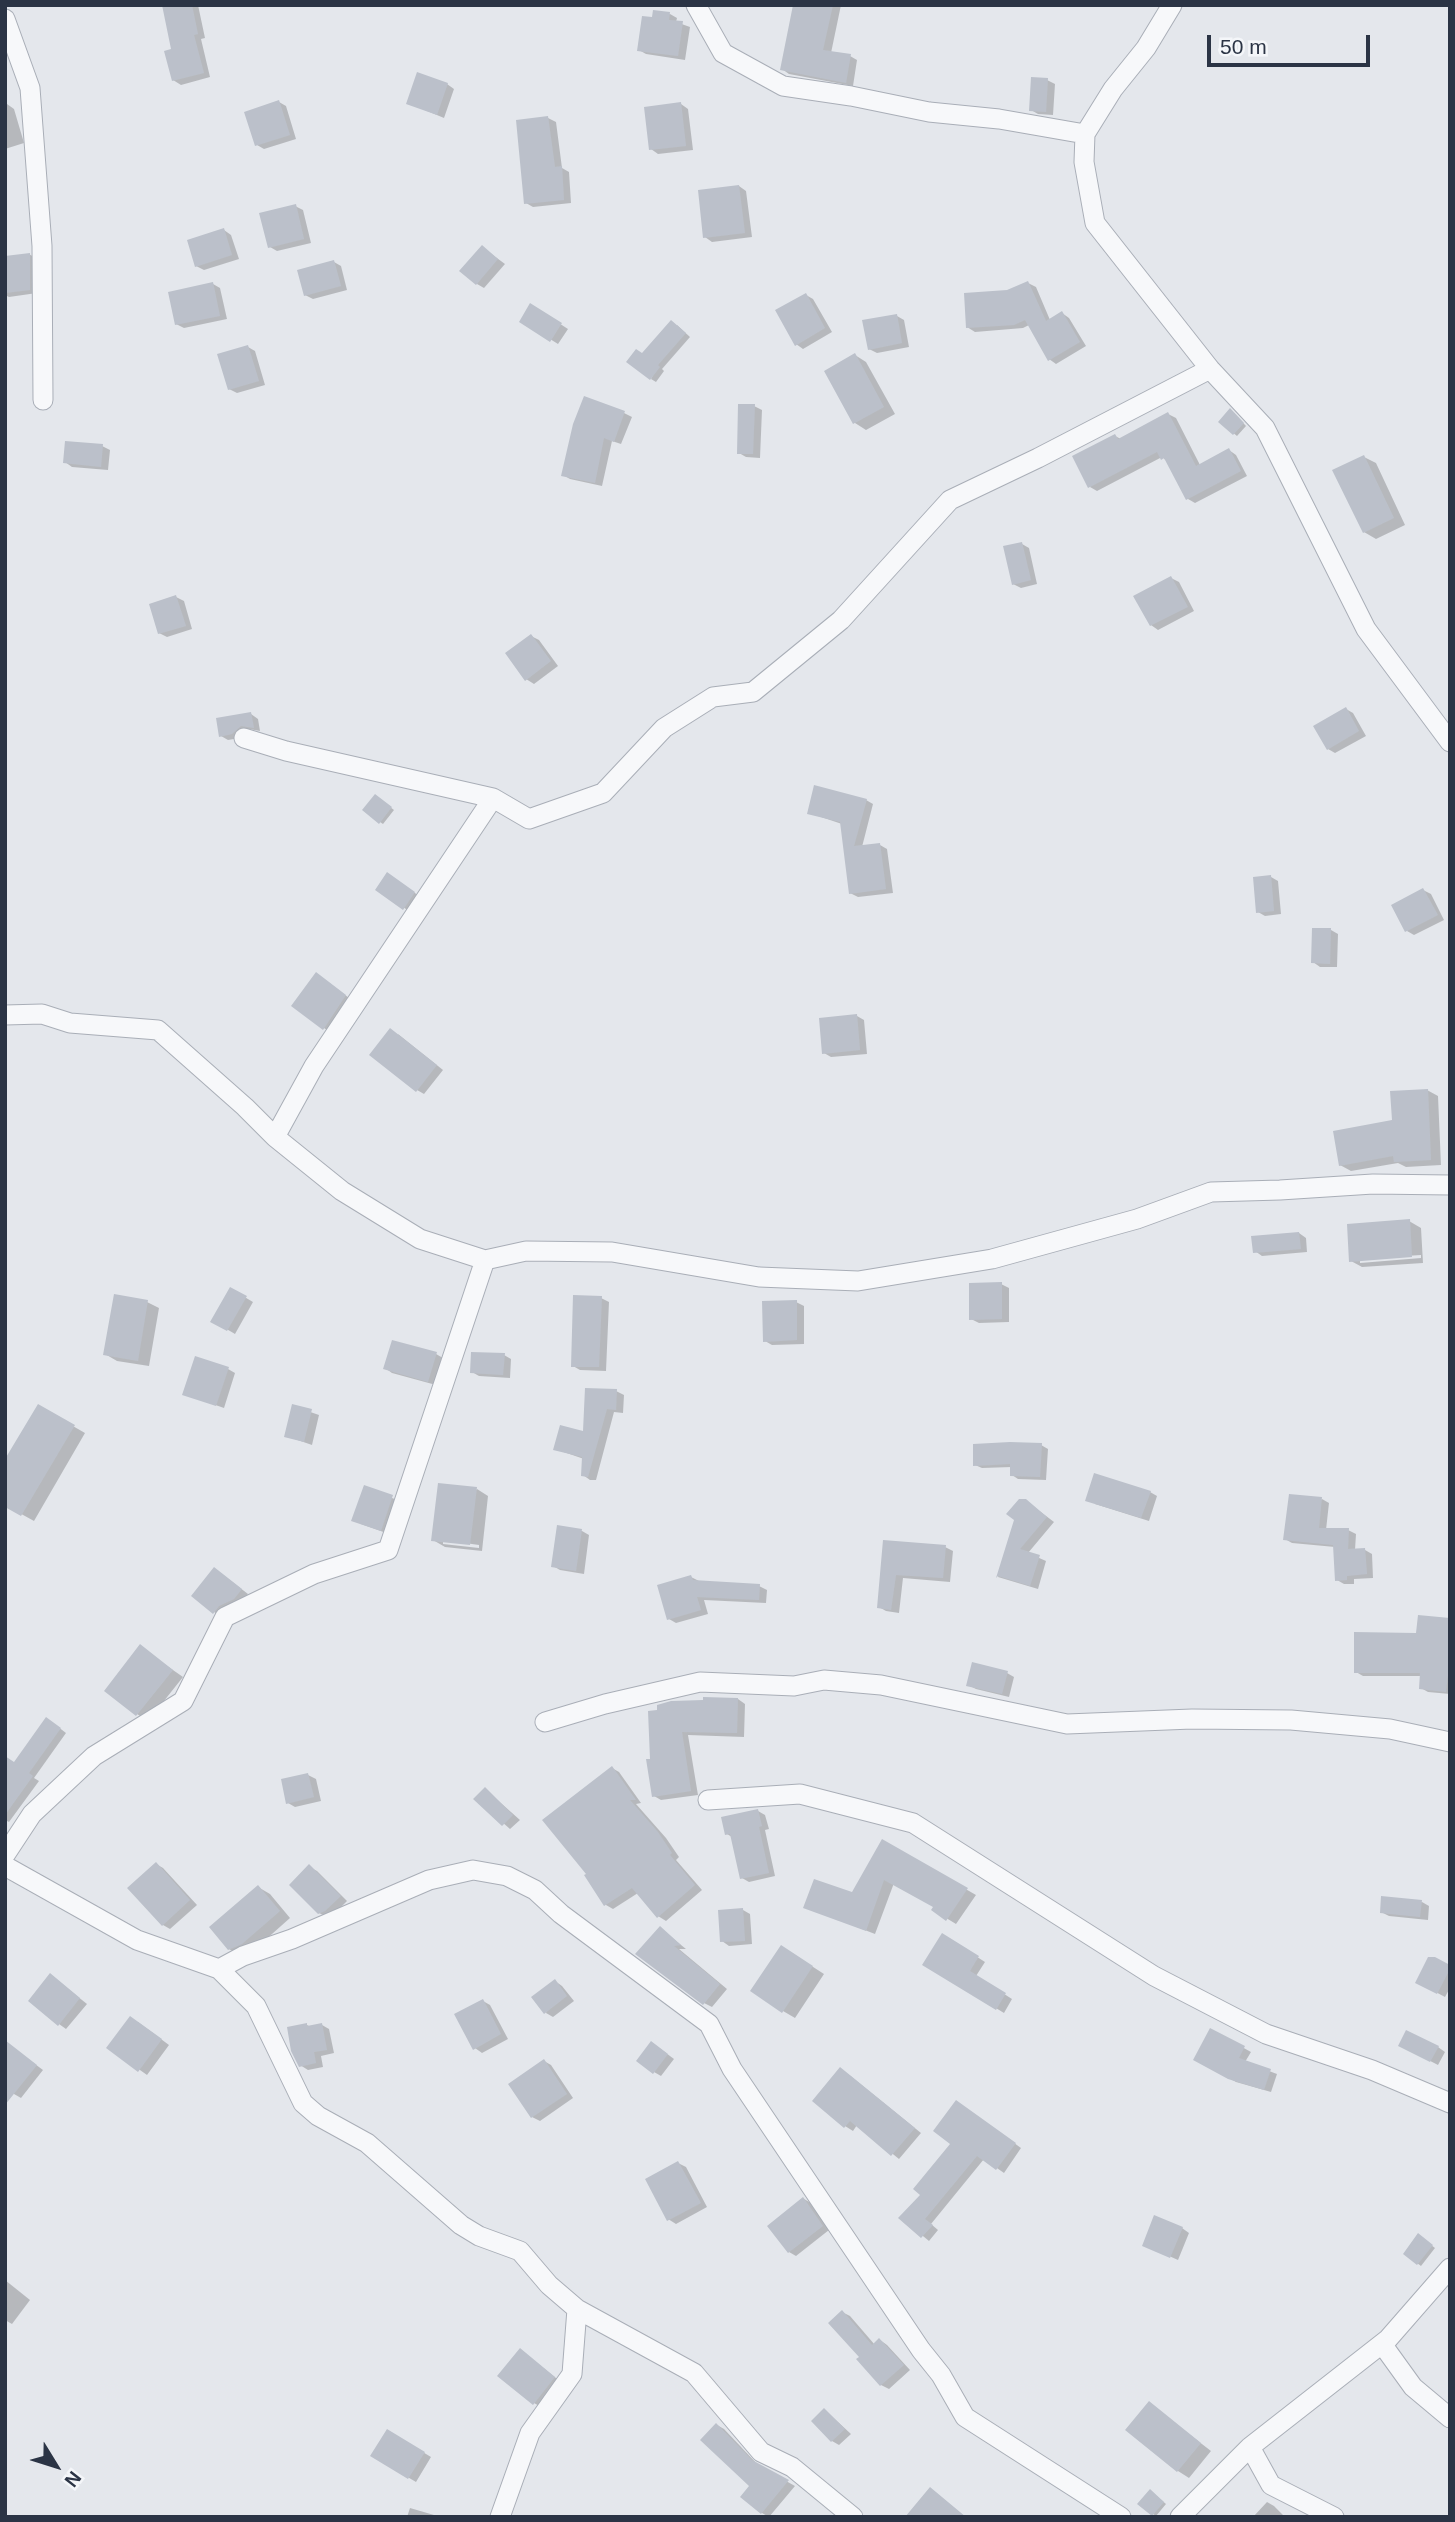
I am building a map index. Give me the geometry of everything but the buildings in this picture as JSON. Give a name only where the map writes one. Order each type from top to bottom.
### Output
[{"type":"street","points":[[696,5],[723,53],[783,86],[1085,134]]},
{"type":"street","points":[[1172,5],[1146,48],[1113,89],[1085,134],[1084,162],[1095,223],[1210,369],[1265,428],[1366,629],[1450,743]]},
{"type":"street","points":[[5,19],[30,88],[42,246],[43,400]]},
{"type":"street","points":[[244,738],[286,751],[493,798],[529,819],[603,793],[664,728],[713,697],[753,692],[841,620],[950,500],[1210,369]]},
{"type":"street","points":[[275,1137],[314,1066],[493,798]]},
{"type":"street","points":[[5,1014],[42,1014],[70,1023],[158,1030],[275,1137],[342,1191],[419,1239],[485,1259],[526,1251],[612,1252],[759,1277],[858,1281],[992,1259],[1137,1219],[1211,1192],[1280,1191],[1373,1184],[1450,1185]]},
{"type":"street","points":[[5,1855],[32,1814],[94,1756],[183,1701],[225,1617],[314,1574],[388,1550],[485,1259]]},
{"type":"street","points":[[545,1722],[605,1704],[700,1682],[794,1686],[824,1680],[881,1685],[1067,1724],[1192,1719],[1291,1720],[1390,1729],[1450,1742]]},
{"type":"street","points":[[708,1800],[800,1794],[914,1823],[1154,1976],[1266,2035],[1372,2070],[1450,2103]]},
{"type":"street","points":[[5,1866],[137,1940],[219,1969],[256,2006],[303,2103],[318,2116],[367,2143],[461,2225],[479,2236],[520,2251],[549,2286],[578,2309],[694,2373],[761,2452],[805,2476],[853,2517]]},
{"type":"street","points":[[219,1969],[243,1956],[292,1939],[429,1880],[473,1870],[507,1875],[535,1890],[561,1914],[709,2024],[732,2070],[913,2339],[941,2375],[965,2417],[1121,2517]]},
{"type":"street","points":[[1180,2517],[1250,2447],[1382,2344],[1450,2268]]},
{"type":"street","points":[[500,2517],[530,2433],[572,2374],[578,2309]]},
{"type":"street","points":[[1382,2344],[1413,2387],[1450,2418]]},
{"type":"street","points":[[1250,2447],[1271,2485],[1334,2517]]}]
